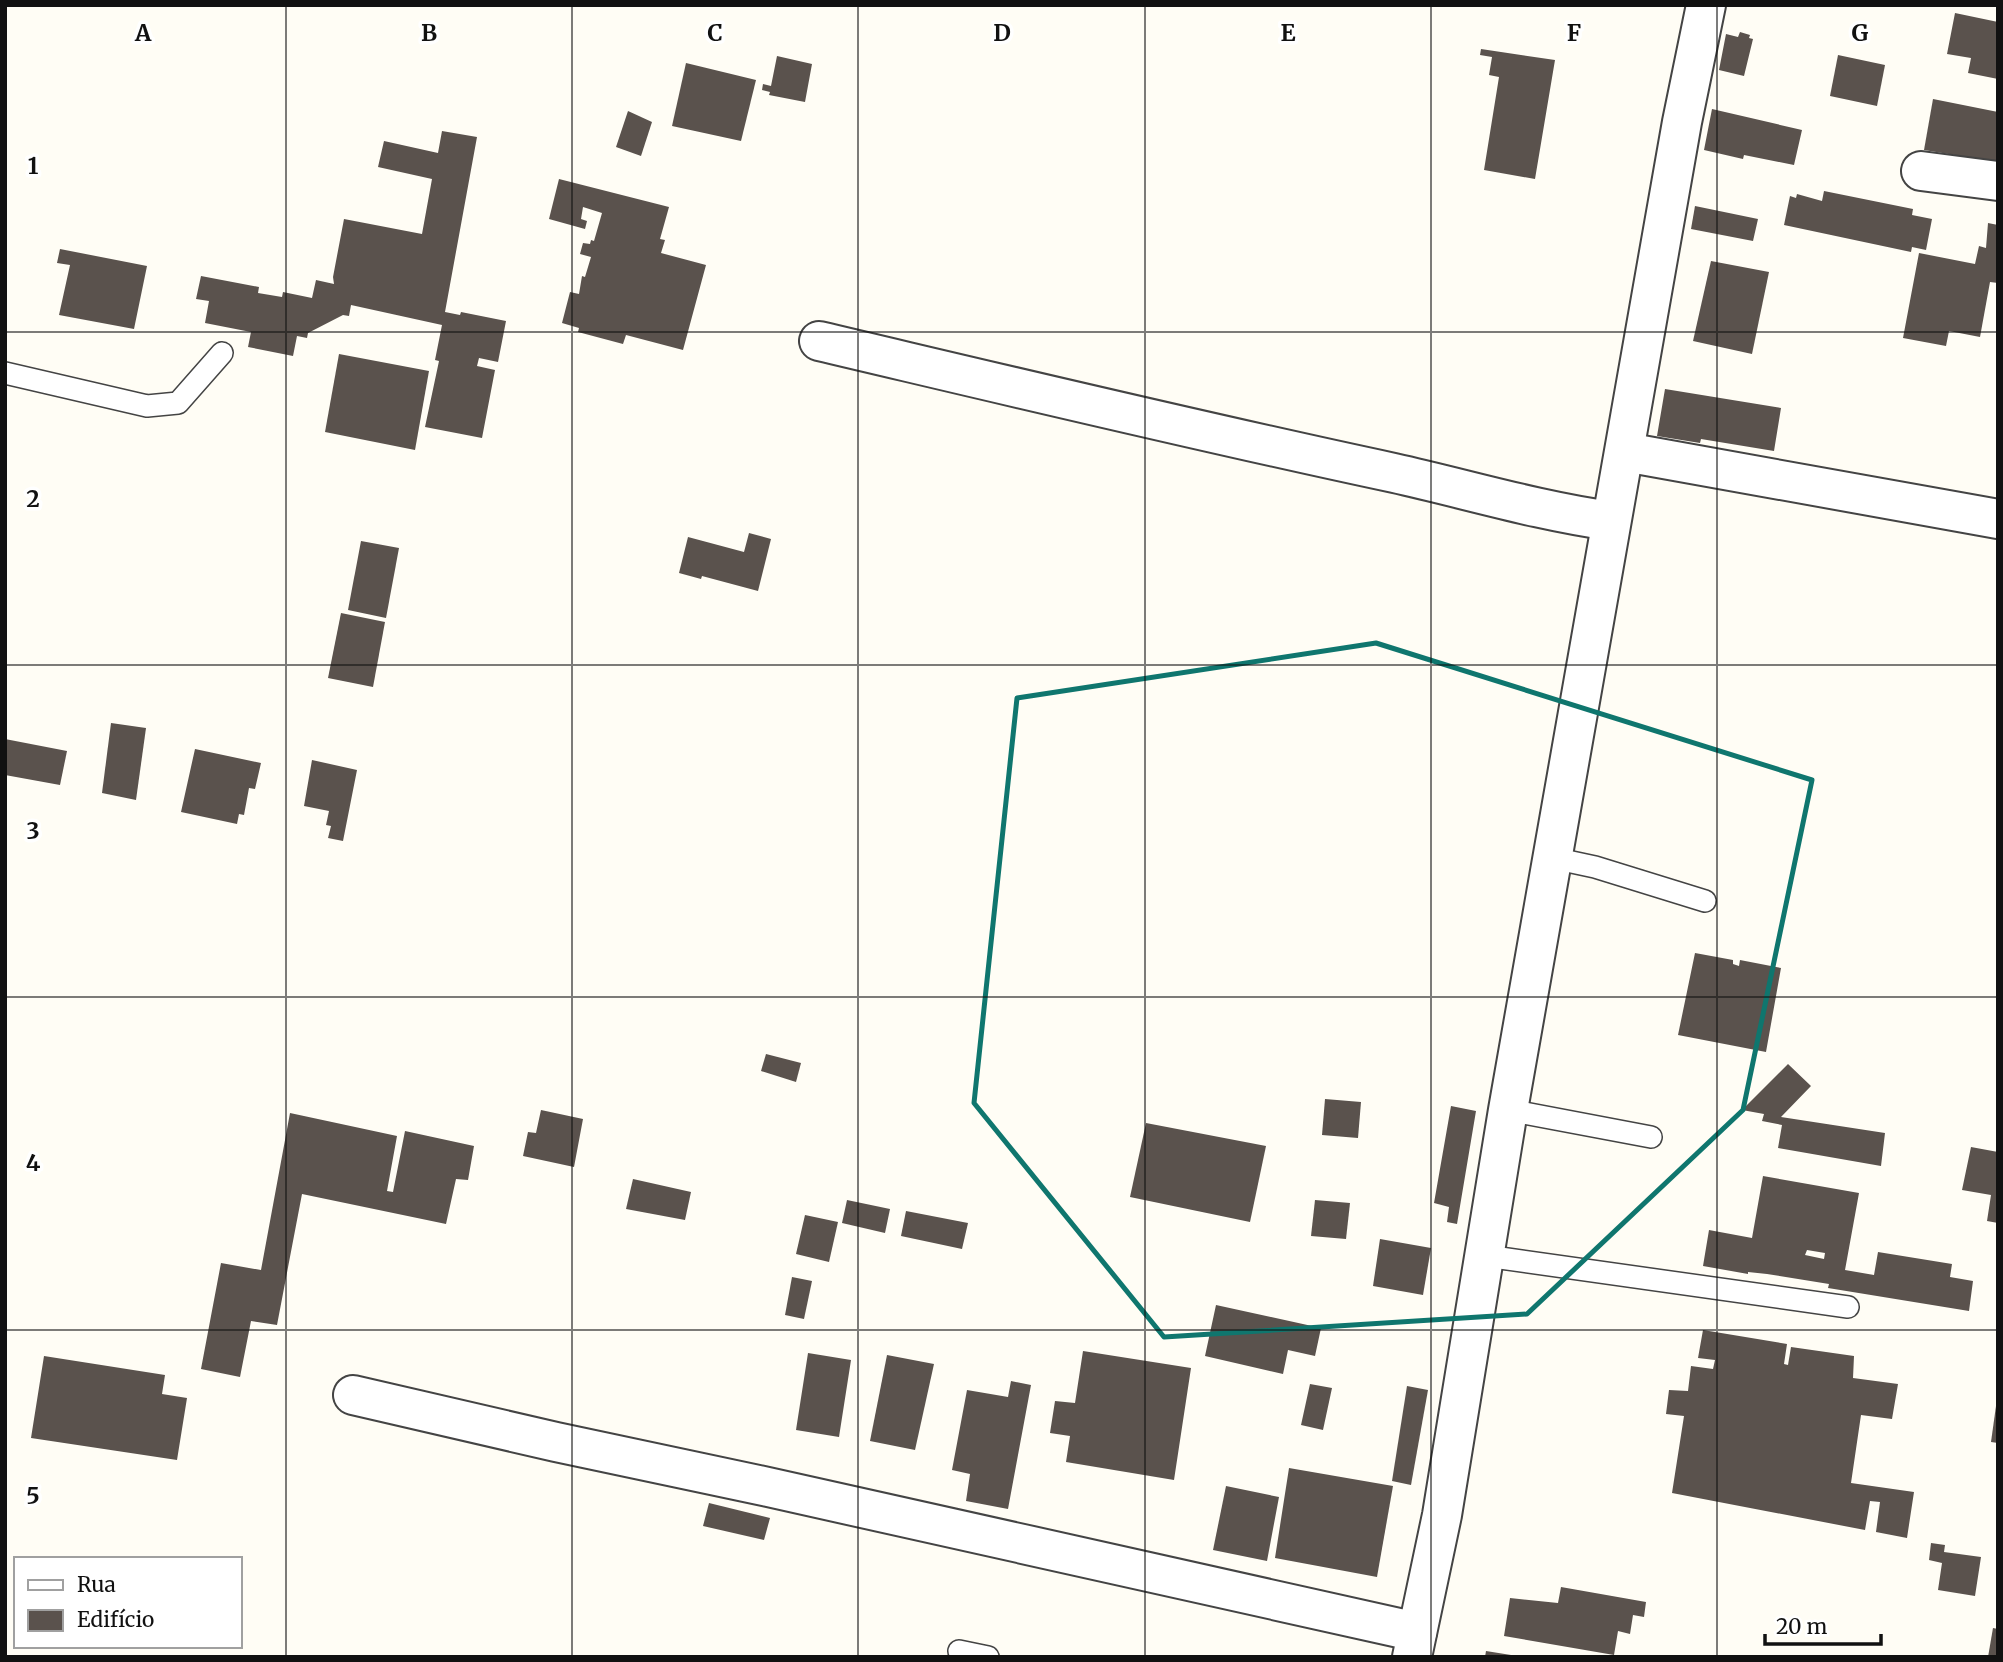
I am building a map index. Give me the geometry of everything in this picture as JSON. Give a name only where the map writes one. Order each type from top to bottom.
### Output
[{"type":"street","points":[[353,1395],[556,1443],[768,1487],[1414,1644],[1442,1515],[1508,1110],[1682,122],[1706,5]]},
{"type":"street","points":[[1921,171],[1998,181]]},
{"type":"street","points":[[819,341],[1218,435],[1474,490],[1565,514],[1611,521]]},
{"type":"street","points":[[1625,452],[1998,519]]},
{"type":"lane","points":[[5,373],[147,406],[178,403],[222,353]]},
{"type":"lane","points":[[1553,858],[1595,867],[1704,901]]},
{"type":"lane","points":[[1508,1110],[1651,1137]]},
{"type":"lane","points":[[1486,1256],[1848,1307]]},
{"type":"lane","points":[[959,1651],[988,1657]]},
{"type":"highlighted area","points":[[1376,643],[1812,780],[1743,1110],[1527,1314],[1164,1337],[974,1103],[1017,698]]},
{"type":"building","points":[[1955,13],[1998,22],[1998,79],[1968,73],[1971,58],[1947,54]]},
{"type":"building","points":[[1740,32],[1753,39],[1744,76],[1719,70],[1726,34],[1738,37]]},
{"type":"building","points":[[1481,49],[1555,60],[1535,179],[1484,170],[1499,77],[1489,75],[1492,57],[1480,55]]},
{"type":"building","points":[[1838,55],[1885,65],[1877,106],[1830,96]]},
{"type":"building","points":[[777,56],[812,64],[805,102],[769,95],[770,92],[762,90],[763,84],[771,86]]},
{"type":"building","points":[[686,63],[756,80],[741,141],[672,126]]},
{"type":"building","points":[[1933,99],[1998,112],[1998,162],[1924,150]]},
{"type":"building","points":[[1712,109],[1802,130],[1794,165],[1744,155],[1743,159],[1704,150]]},
{"type":"building","points":[[628,111],[652,122],[641,156],[616,147]]},
{"type":"building","points":[[442,131],[477,137],[445,312],[460,315],[461,312],[506,321],[498,362],[479,358],[477,366],[495,370],[482,438],[425,427],[439,361],[435,360],[442,325],[351,305],[349,316],[343,315],[308,333],[307,338],[297,336],[293,356],[248,347],[251,332],[205,323],[209,301],[196,299],[201,276],[259,287],[258,293],[282,297],[283,292],[312,298],[316,280],[334,284],[344,219],[422,234],[432,179],[378,167],[384,141],[438,153]]},
{"type":"building","points":[[559,179],[669,207],[660,239],[665,240],[661,253],[706,265],[683,350],[626,335],[623,344],[578,332],[579,328],[562,323],[570,292],[579,294],[582,276],[585,277],[591,257],[580,254],[583,243],[590,244],[591,240],[594,241],[602,213],[583,207],[581,219],[587,221],[585,229],[549,219]]},
{"type":"building","points":[[1824,191],[1913,209],[1912,215],[1932,219],[1926,250],[1912,247],[1911,252],[1784,225],[1790,196],[1796,198],[1797,194],[1822,201]]},
{"type":"building","points":[[1695,206],[1758,219],[1753,241],[1691,229]]},
{"type":"building","points":[[1988,223],[1998,225],[1998,283],[1990,282],[1980,337],[1949,331],[1946,346],[1903,338],[1919,253],[1975,264],[1979,246],[1986,248]]},
{"type":"building","points":[[60,249],[147,266],[134,329],[59,315],[70,265],[57,263]]},
{"type":"building","points":[[1711,261],[1769,272],[1752,354],[1693,341]]},
{"type":"building","points":[[339,354],[429,371],[415,450],[325,432]]},
{"type":"building","points":[[1665,389],[1781,408],[1774,451],[1701,439],[1700,443],[1657,436]]},
{"type":"building","points":[[749,533],[771,539],[758,591],[702,576],[701,579],[679,573],[688,537],[744,552]]},
{"type":"building","points":[[361,541],[399,548],[386,618],[348,610]]},
{"type":"building","points":[[341,613],[385,622],[373,687],[328,678]]},
{"type":"building","points":[[111,723],[146,728],[136,800],[102,793]]},
{"type":"building","points":[[5,739],[67,751],[60,785],[5,775]]},
{"type":"building","points":[[195,749],[261,763],[255,789],[249,788],[244,815],[239,814],[237,824],[181,812]]},
{"type":"building","points":[[312,760],[357,770],[343,841],[328,838],[331,826],[326,825],[329,811],[304,806]]},
{"type":"building","points":[[1695,953],[1733,960],[1733,964],[1739,966],[1740,960],[1781,968],[1766,1052],[1678,1035]]},
{"type":"building","points":[[766,1054],[801,1063],[796,1082],[761,1071]]},
{"type":"building","points":[[1788,1064],[1811,1086],[1781,1117],[1885,1133],[1881,1166],[1778,1148],[1782,1125],[1762,1121],[1764,1114],[1742,1110]]},
{"type":"building","points":[[1325,1099],[1361,1102],[1358,1138],[1322,1135]]},
{"type":"building","points":[[1451,1106],[1476,1111],[1457,1224],[1447,1222],[1449,1207],[1434,1203]]},
{"type":"building","points":[[541,1110],[583,1119],[574,1167],[523,1156],[528,1132],[536,1133]]},
{"type":"building","points":[[290,1113],[397,1136],[387,1191],[393,1192],[405,1131],[474,1146],[468,1180],[456,1179],[446,1224],[302,1194],[277,1325],[251,1321],[240,1377],[201,1369],[221,1263],[261,1270]]},
{"type":"building","points":[[1146,1123],[1266,1146],[1250,1222],[1130,1197]]},
{"type":"building","points":[[1971,1147],[1998,1152],[1998,1223],[1987,1221],[1991,1195],[1962,1190]]},
{"type":"building","points":[[1763,1176],[1859,1193],[1845,1270],[1874,1275],[1878,1252],[1952,1264],[1950,1277],[1973,1281],[1969,1311],[1828,1288],[1829,1284],[1703,1266],[1709,1230],[1752,1238]],"holes":[[[1807,1250],[1825,1253],[1824,1259],[1805,1255]]]},
{"type":"building","points":[[633,1179],[691,1192],[685,1220],[626,1209]]},
{"type":"building","points":[[847,1200],[890,1209],[885,1233],[842,1223]]},
{"type":"building","points":[[1315,1200],[1350,1203],[1346,1239],[1311,1236]]},
{"type":"building","points":[[906,1211],[968,1223],[962,1249],[901,1236]]},
{"type":"building","points":[[805,1215],[838,1222],[829,1262],[796,1254]]},
{"type":"building","points":[[1380,1239],[1431,1248],[1423,1295],[1373,1286]]},
{"type":"building","points":[[792,1277],[812,1281],[804,1319],[785,1315]]},
{"type":"building","points":[[1216,1305],[1321,1328],[1315,1356],[1288,1350],[1283,1374],[1205,1356]]},
{"type":"building","points":[[1703,1330],[1787,1344],[1784,1364],[1788,1365],[1791,1347],[1854,1356],[1853,1378],[1898,1384],[1892,1419],[1861,1415],[1851,1483],[1914,1492],[1907,1538],[1876,1532],[1880,1502],[1870,1501],[1865,1530],[1672,1493],[1684,1416],[1666,1414],[1669,1390],[1688,1391],[1691,1366],[1713,1369],[1715,1360],[1698,1358]]},
{"type":"building","points":[[1083,1351],[1191,1368],[1174,1480],[1066,1462],[1070,1436],[1050,1433],[1055,1401],[1075,1403]]},
{"type":"building","points":[[808,1353],[851,1360],[839,1437],[796,1430]]},
{"type":"building","points":[[887,1355],[934,1364],[915,1450],[870,1441]]},
{"type":"building","points":[[44,1356],[165,1375],[162,1394],[187,1398],[177,1460],[31,1438]]},
{"type":"building","points":[[1011,1381],[1031,1385],[1008,1509],[966,1501],[970,1474],[952,1470],[967,1390],[1008,1397]]},
{"type":"building","points":[[1310,1384],[1332,1388],[1323,1430],[1301,1425]]},
{"type":"building","points":[[1407,1386],[1428,1390],[1411,1485],[1392,1481]]},
{"type":"building","points":[[1996,1406],[1998,1407],[1998,1443],[1991,1442]]},
{"type":"building","points":[[1289,1468],[1393,1486],[1377,1577],[1275,1558]]},
{"type":"building","points":[[1226,1486],[1279,1497],[1267,1561],[1213,1550]]},
{"type":"building","points":[[709,1503],[770,1518],[764,1540],[703,1526]]},
{"type":"building","points":[[1931,1543],[1945,1545],[1944,1552],[1981,1557],[1975,1596],[1938,1590],[1942,1563],[1929,1560]]},
{"type":"building","points":[[1561,1587],[1646,1602],[1644,1617],[1633,1615],[1630,1634],[1618,1631],[1614,1655],[1504,1636],[1510,1598],[1558,1603]]},
{"type":"building","points":[[1993,1628],[1998,1629],[1998,1657],[1988,1657]]},
{"type":"building","points":[[1486,1651],[1511,1655],[1511,1657],[1485,1657]]}]
